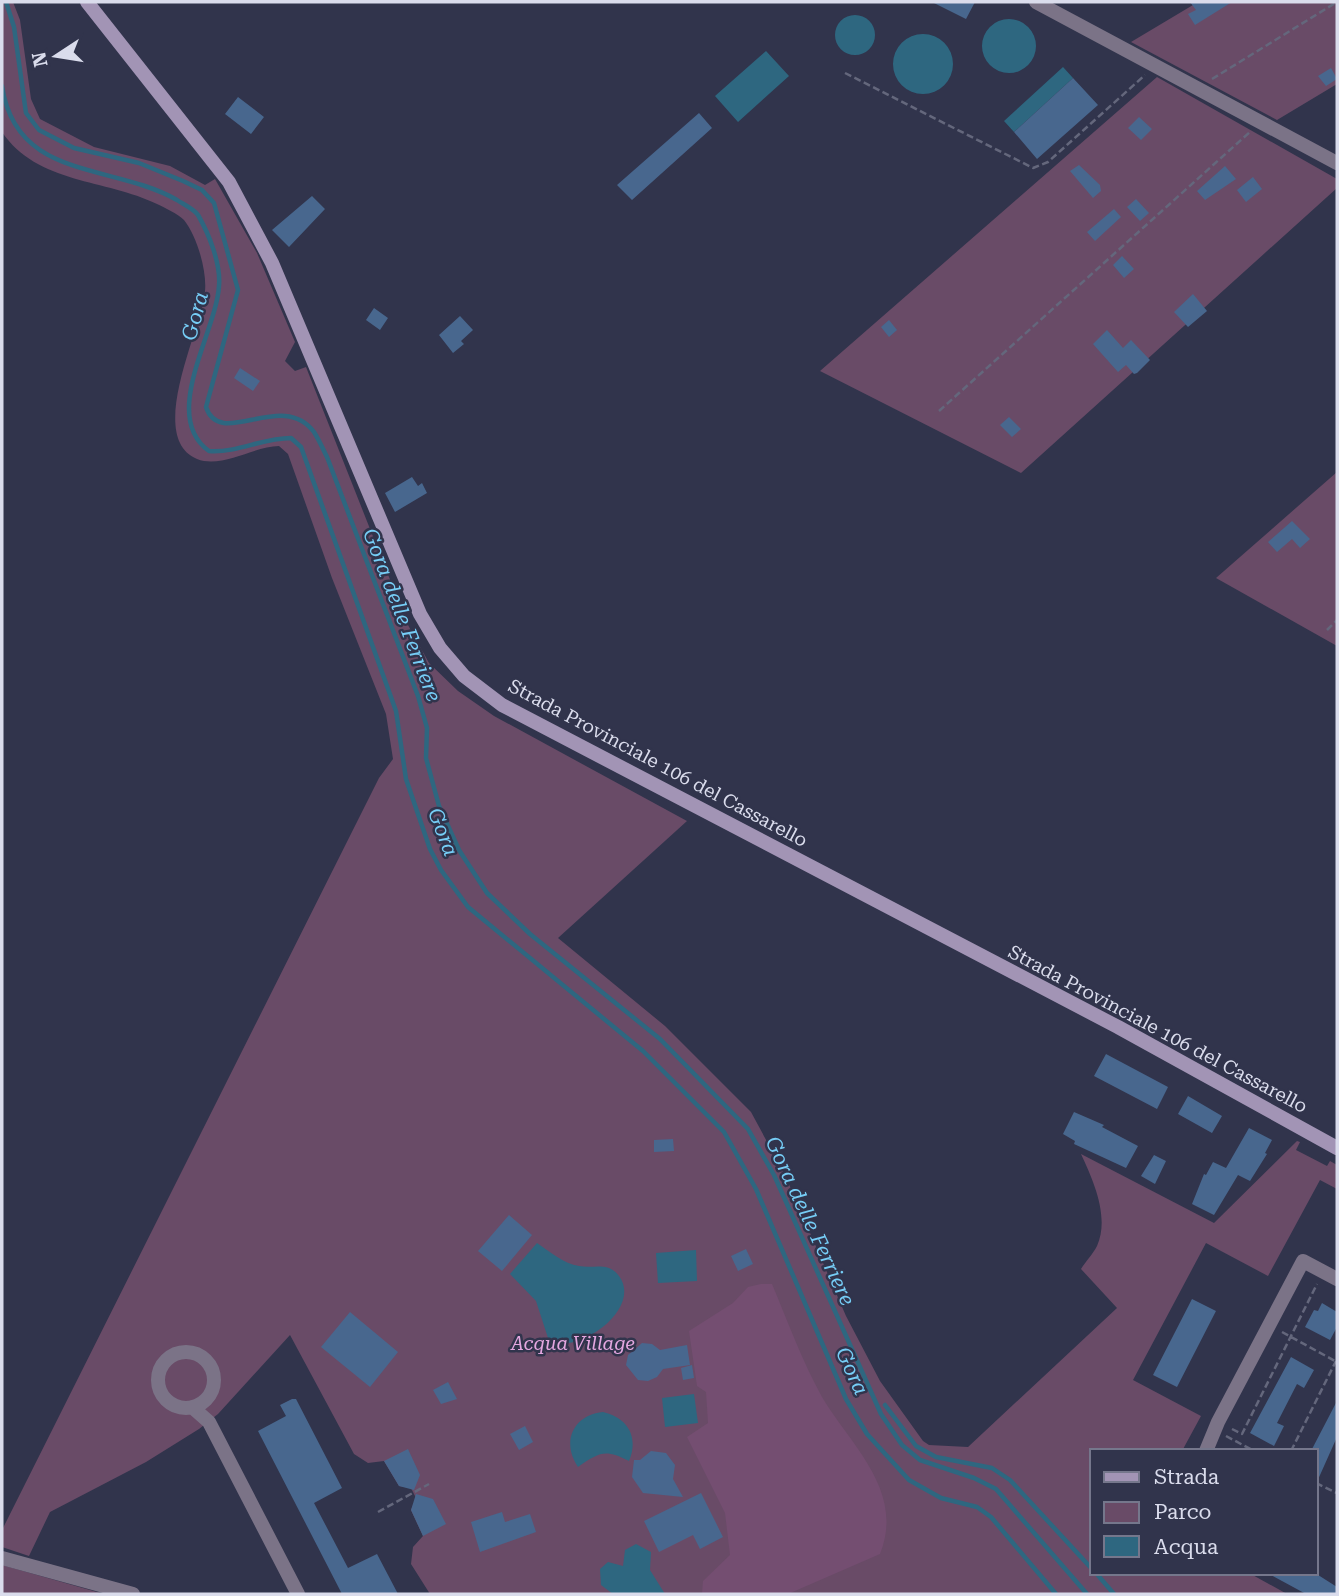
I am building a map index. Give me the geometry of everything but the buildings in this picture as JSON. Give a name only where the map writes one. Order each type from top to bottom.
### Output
[{"type":"street","name":"Strada Provinciale 106 del Cassarello","points":[[87,2],[213,161],[249,216],[272,263],[404,582],[440,648],[464,676],[502,705],[1118,1027],[1337,1148]]},
{"type":"street","points":[[1036,2],[1337,163]]},
{"type":"street","points":[[1207,1449],[1303,1261],[1337,1279]]},
{"type":"street","points":[[209,1422],[192,1407],[169,1403],[160,1390],[161,1367],[172,1356],[187,1352],[207,1363],[213,1377],[205,1399],[209,1422],[298,1594]]},
{"type":"street","points":[[192,1407],[205,1399]]},
{"type":"street","points":[[2,1558],[133,1594]]},
{"type":"path","points":[[1197,88],[1337,2]]},
{"type":"path","points":[[845,73],[1033,168],[1048,162],[1155,65]]},
{"type":"path","points":[[939,411],[1261,122]]},
{"type":"path","points":[[1326,630],[1337,620]]},
{"type":"path","points":[[1217,1427],[1242,1434],[1284,1352],[1282,1351],[1289,1336],[1324,1272]]},
{"type":"path","points":[[1269,1326],[1337,1362],[1292,1449]]},
{"type":"path","points":[[1217,1427],[1251,1449]]},
{"type":"path","points":[[378,1512],[429,1484]]},
{"type":"path","points":[[1318,1484],[1337,1493]]},
{"type":"green space","name":"Acqua Village","points":[[2,2],[13,2],[20,20],[31,99],[40,119],[94,147],[170,166],[205,185],[215,179],[257,253],[295,342],[285,361],[295,371],[306,367],[408,625],[429,663],[458,691],[494,716],[687,821],[558,938],[665,1026],[751,1112],[785,1175],[846,1316],[880,1381],[923,1441],[929,1445],[968,1447],[1117,1308],[1081,1269],[1097,1246],[1102,1223],[1098,1199],[1081,1154],[1214,1223],[1297,1141],[1300,1142],[1296,1150],[1327,1166],[1330,1161],[1337,1165],[1337,1189],[1320,1180],[1268,1276],[1206,1243],[1133,1380],[1201,1416],[1183,1449],[1090,1449],[1090,1575],[1253,1575],[1287,1594],[430,1594],[411,1564],[413,1547],[423,1536],[411,1510],[416,1498],[411,1488],[399,1486],[384,1461],[368,1463],[354,1454],[290,1335],[218,1414],[199,1429],[146,1462],[50,1512],[29,1556],[2,1547],[2,1530],[379,778],[393,759],[386,714],[332,578],[288,454],[279,446],[227,459],[207,461],[197,459],[182,447],[176,429],[176,406],[180,381],[205,291],[203,264],[189,227],[184,220],[157,204],[53,171],[34,162],[17,149],[2,132]]},
{"type":"green space","points":[[1198,2],[1337,2],[1337,84],[1277,120],[1131,42]]},
{"type":"green space","points":[[1157,77],[1337,179],[1337,188],[1021,473],[820,371]]},
{"type":"green space","points":[[1337,472],[1337,646],[1216,578]]},
{"type":"green space","points":[[2,1565],[104,1594],[2,1594]]},
{"type":"shaded area","points":[[772,1284],[822,1397],[872,1471],[886,1510],[886,1531],[880,1554],[788,1594],[702,1594],[703,1581],[730,1555],[725,1513],[687,1437],[708,1423],[706,1392],[697,1386],[689,1331],[733,1303],[748,1287]]},
{"type":"water","points":[[855,15],[863,16],[869,21],[874,27],[874,43],[869,49],[863,54],[855,55],[847,54],[841,49],[836,43],[835,35],[836,27],[841,21],[847,16]]},
{"type":"water","points":[[1009,19],[1028,27],[1036,46],[1028,65],[1009,73],[990,65],[982,46],[990,27]]},
{"type":"water","points":[[923,34],[940,39],[948,47],[953,64],[948,81],[940,89],[923,94],[906,89],[898,81],[893,64],[898,47],[906,39]]},
{"type":"water","points":[[766,51],[789,76],[738,122],[715,96]]},
{"type":"water","points":[[1063,67],[1073,78],[1014,132],[1004,121]]},
{"type":"water","points":[[537,1243],[568,1263],[585,1267],[605,1267],[619,1276],[624,1289],[622,1302],[604,1326],[591,1335],[562,1344],[549,1341],[536,1301],[510,1274]]},
{"type":"water","points":[[696,1250],[697,1281],[658,1283],[656,1253]]},
{"type":"water","points":[[694,1394],[698,1423],[665,1427],[662,1398]]},
{"type":"water","points":[[603,1412],[619,1419],[629,1430],[633,1444],[629,1461],[603,1454],[578,1467],[571,1448],[573,1431],[584,1418]]},
{"type":"water","points":[[636,1544],[651,1552],[650,1570],[665,1594],[613,1594],[601,1585],[600,1569],[608,1562],[623,1566],[625,1550]]},
{"type":"waterway","name":"Gora delle Ferriere","points":[[6,2],[14,27],[26,113],[39,130],[74,148],[139,163],[183,181],[202,190],[214,203],[238,290],[206,407],[213,419],[224,423],[286,416],[301,420],[316,435],[327,457],[418,696],[427,728],[426,758],[439,806],[459,850],[487,893],[530,934],[660,1039],[748,1129],[774,1175],[881,1414],[902,1445],[920,1460],[974,1478],[996,1489],[1087,1594]]},
{"type":"waterway","name":"Gora","points":[[2,86],[11,117],[26,139],[47,154],[71,165],[152,188],[177,200],[198,215],[213,249],[219,286],[190,396],[189,417],[195,436],[209,451],[230,450],[291,438],[301,447],[396,711],[406,779],[430,849],[441,870],[468,907],[643,1051],[724,1132],[756,1189],[846,1399],[867,1434],[909,1480],[941,1498],[977,1507],[991,1517],[1056,1594]]},
{"type":"waterway","points":[[885,1405],[916,1446],[936,1457],[992,1468],[1010,1480],[1090,1567]]},
{"type":"waterway","points":[[1098,1575],[1114,1594]]}]
